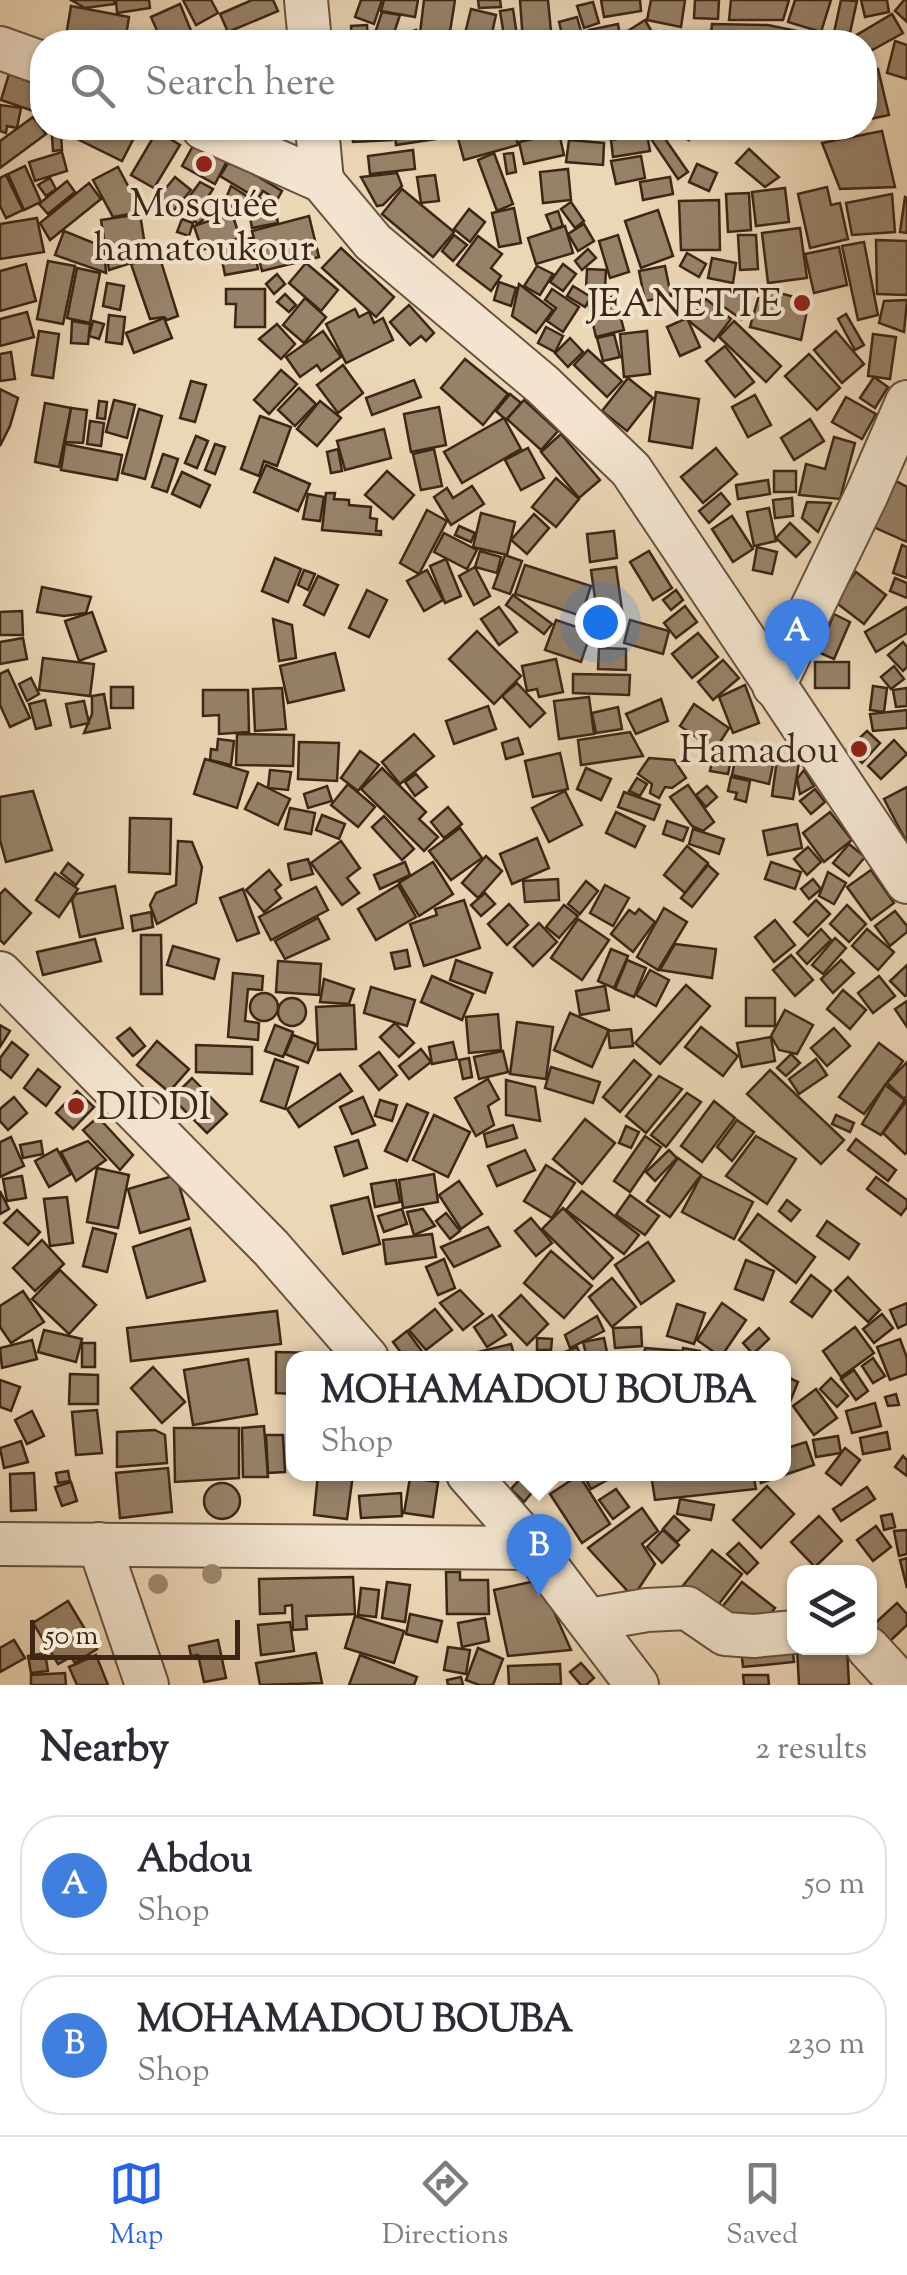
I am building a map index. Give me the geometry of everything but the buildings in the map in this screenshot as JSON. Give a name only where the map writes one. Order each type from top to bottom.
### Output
[{"type":"street","points":[[306,0],[309,30]]},
{"type":"street","points":[[0,48],[30,59]]},
{"type":"street","points":[[230,140],[322,181],[372,242],[543,384],[631,470],[907,882]]},
{"type":"street","points":[[318,140],[322,181]]},
{"type":"street","points":[[774,686],[907,402]]},
{"type":"street","points":[[0,973],[271,1248],[362,1351]]},
{"type":"street","points":[[474,1481],[533,1548],[637,1685]]},
{"type":"street","points":[[0,1544],[533,1548]]},
{"type":"street","points":[[98,1544],[147,1685]]},
{"type":"street","points":[[589,1620],[687,1608],[725,1634],[787,1633]]},
{"type":"street","points":[[874,1655],[902,1685]]},
{"type":"place","name":"Mosquée hamatoukour","points":[[204,164]]},
{"type":"place","name":"JEANETTE","points":[[802,303]]},
{"type":"place","name":"Abdou","points":[[797,681]]},
{"type":"place","name":"Hamadou","points":[[859,749]]},
{"type":"place","name":"DIDDI","points":[[76,1106]]},
{"type":"place","name":"MOHAMADOU BOUBA","points":[[539,1596]]}]
